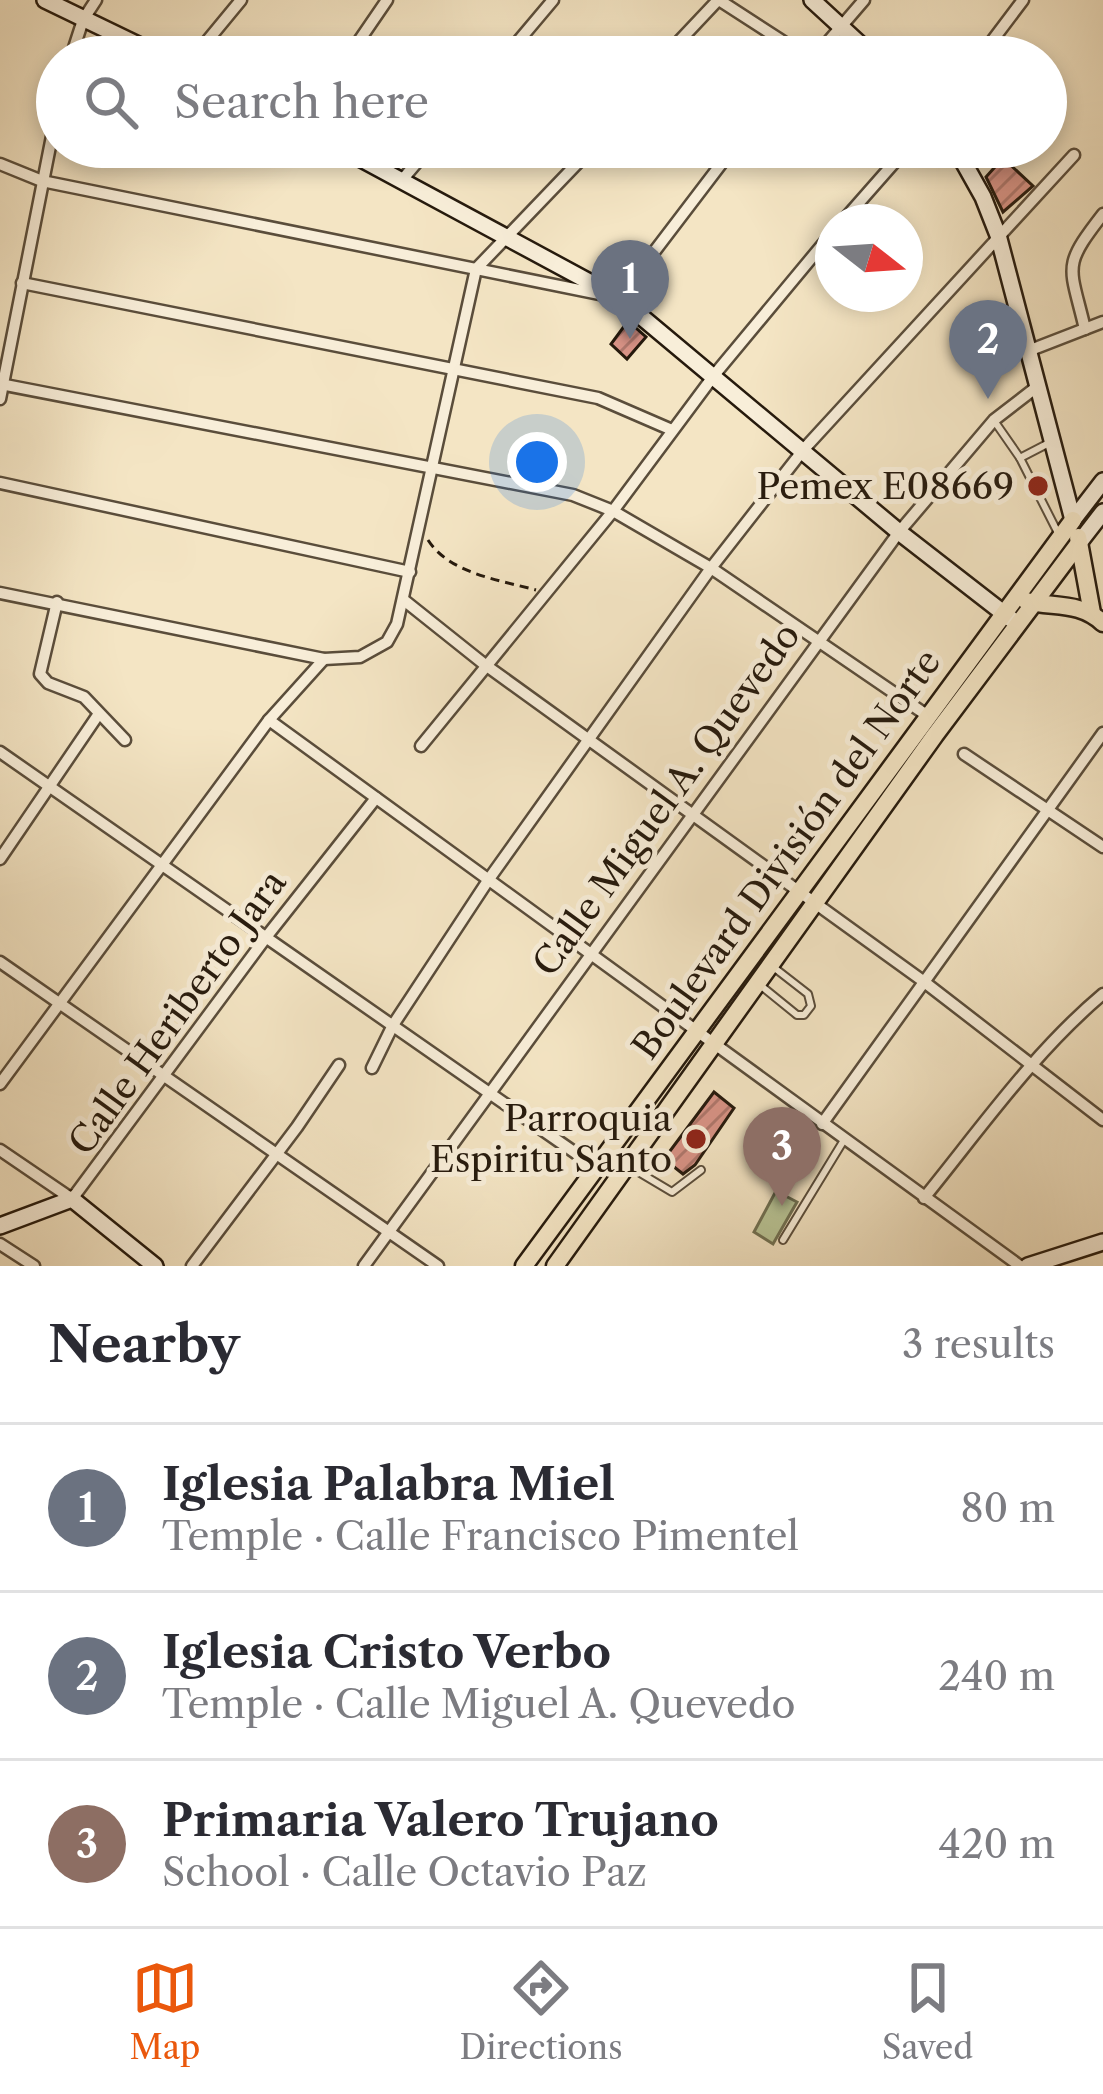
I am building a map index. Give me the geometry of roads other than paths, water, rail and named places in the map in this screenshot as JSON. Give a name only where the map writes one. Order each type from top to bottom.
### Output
[{"type":"main road","points":[[45,0],[118,36]]},
{"type":"main road","points":[[812,0],[852,36]]},
{"type":"main road","points":[[379,168],[619,298],[899,532],[1011,619]]},
{"type":"main road","points":[[967,168],[998,235],[1073,520],[1075,549],[1099,617]]},
{"type":"main road","name":"Boulevard División del Norte","points":[[524,1266],[697,1032],[808,896],[1011,619],[1014,597],[1103,481]]},
{"type":"main road","name":"Boulevard División del Norte","points":[[555,1266],[771,964],[808,896],[928,716],[1011,619],[1034,603],[1103,512]]},
{"type":"main road","points":[[1014,597],[1062,603],[1099,617]]},
{"type":"main road","points":[[73,1199],[154,1266]]},
{"type":"main road","name":"Calle Heriberto Jara","points":[[0,1226],[73,1199]]},
{"type":"main road","points":[[1024,1266],[1103,1242]]},
{"type":"street","points":[[78,36],[96,0]]},
{"type":"street","points":[[211,36],[241,0]]},
{"type":"street","points":[[362,36],[387,0]]},
{"type":"street","points":[[523,36],[553,0]]},
{"type":"street","points":[[684,36],[719,0],[777,36]]},
{"type":"street","points":[[833,36],[865,0]]},
{"type":"street","points":[[996,36],[1023,0]]},
{"type":"street","points":[[1067,162],[1074,155]]},
{"type":"street","points":[[0,164],[42,181],[619,298],[718,168]]},
{"type":"street","points":[[0,399],[45,168]]},
{"type":"street","points":[[402,180],[412,168]]},
{"type":"street","points":[[0,593],[325,659],[360,657],[387,641],[405,601],[476,269],[572,168]]},
{"type":"street","points":[[858,204],[890,168]]},
{"type":"street","points":[[372,1068],[393,1025],[489,879],[711,568],[804,449],[1062,168]]},
{"type":"street","points":[[1085,329],[1071,262],[1103,214]]},
{"type":"street","points":[[422,746],[815,254]]},
{"type":"street","points":[[22,283],[598,398],[672,430]]},
{"type":"street","points":[[1028,351],[1103,322]]},
{"type":"street","points":[[1,384],[573,495],[613,511],[711,568],[928,716]]},
{"type":"street","name":"Calle Miguel A. Quevedo","points":[[364,1266],[899,532],[994,420],[1038,386]]},
{"type":"street","points":[[0,483],[410,572]]},
{"type":"street","points":[[405,601],[484,664],[923,981],[1103,1120]]},
{"type":"street","points":[[57,602],[40,674],[48,683],[85,697],[125,740]]},
{"type":"street","points":[[0,1084],[269,720],[325,659]]},
{"type":"street","points":[[0,859],[98,716]]},
{"type":"street","points":[[269,720],[844,1141],[1024,1266]]},
{"type":"street","points":[[822,1124],[1103,733]]},
{"type":"street","points":[[0,752],[597,1168]]},
{"type":"street","points":[[964,754],[1103,847]]},
{"type":"street","name":"Calle Heriberto Jara","points":[[73,1199],[267,936],[376,798]]},
{"type":"street","points":[[0,962],[438,1266]]},
{"type":"street","points":[[924,1198],[1032,1065],[1103,994]]},
{"type":"street","points":[[192,1266],[338,1065]]},
{"type":"street","points":[[0,1150],[73,1199]]},
{"type":"street","points":[[0,1244],[34,1266]]},
{"type":"lane","points":[[994,420],[1021,458],[1060,537],[1075,549]]},
{"type":"lane","points":[[1021,458],[1052,441]]},
{"type":"lane","points":[[758,982],[797,1015],[807,1012],[811,997],[771,964]]},
{"type":"lane","points":[[783,1240],[844,1141]]},
{"type":"lane","points":[[627,1165],[672,1192],[701,1170]]},
{"type":"place","name":"Iglesia Palabra Miel","points":[[630,339]]},
{"type":"place","name":"Iglesia Cristo Verbo","points":[[988,399]]},
{"type":"place","name":"Pemex E08669","points":[[1038,486]]},
{"type":"place","name":"Parroquia Espiritu Santo","points":[[696,1139]]},
{"type":"place","name":"Primaria Valero Trujano","points":[[782,1206]]}]
